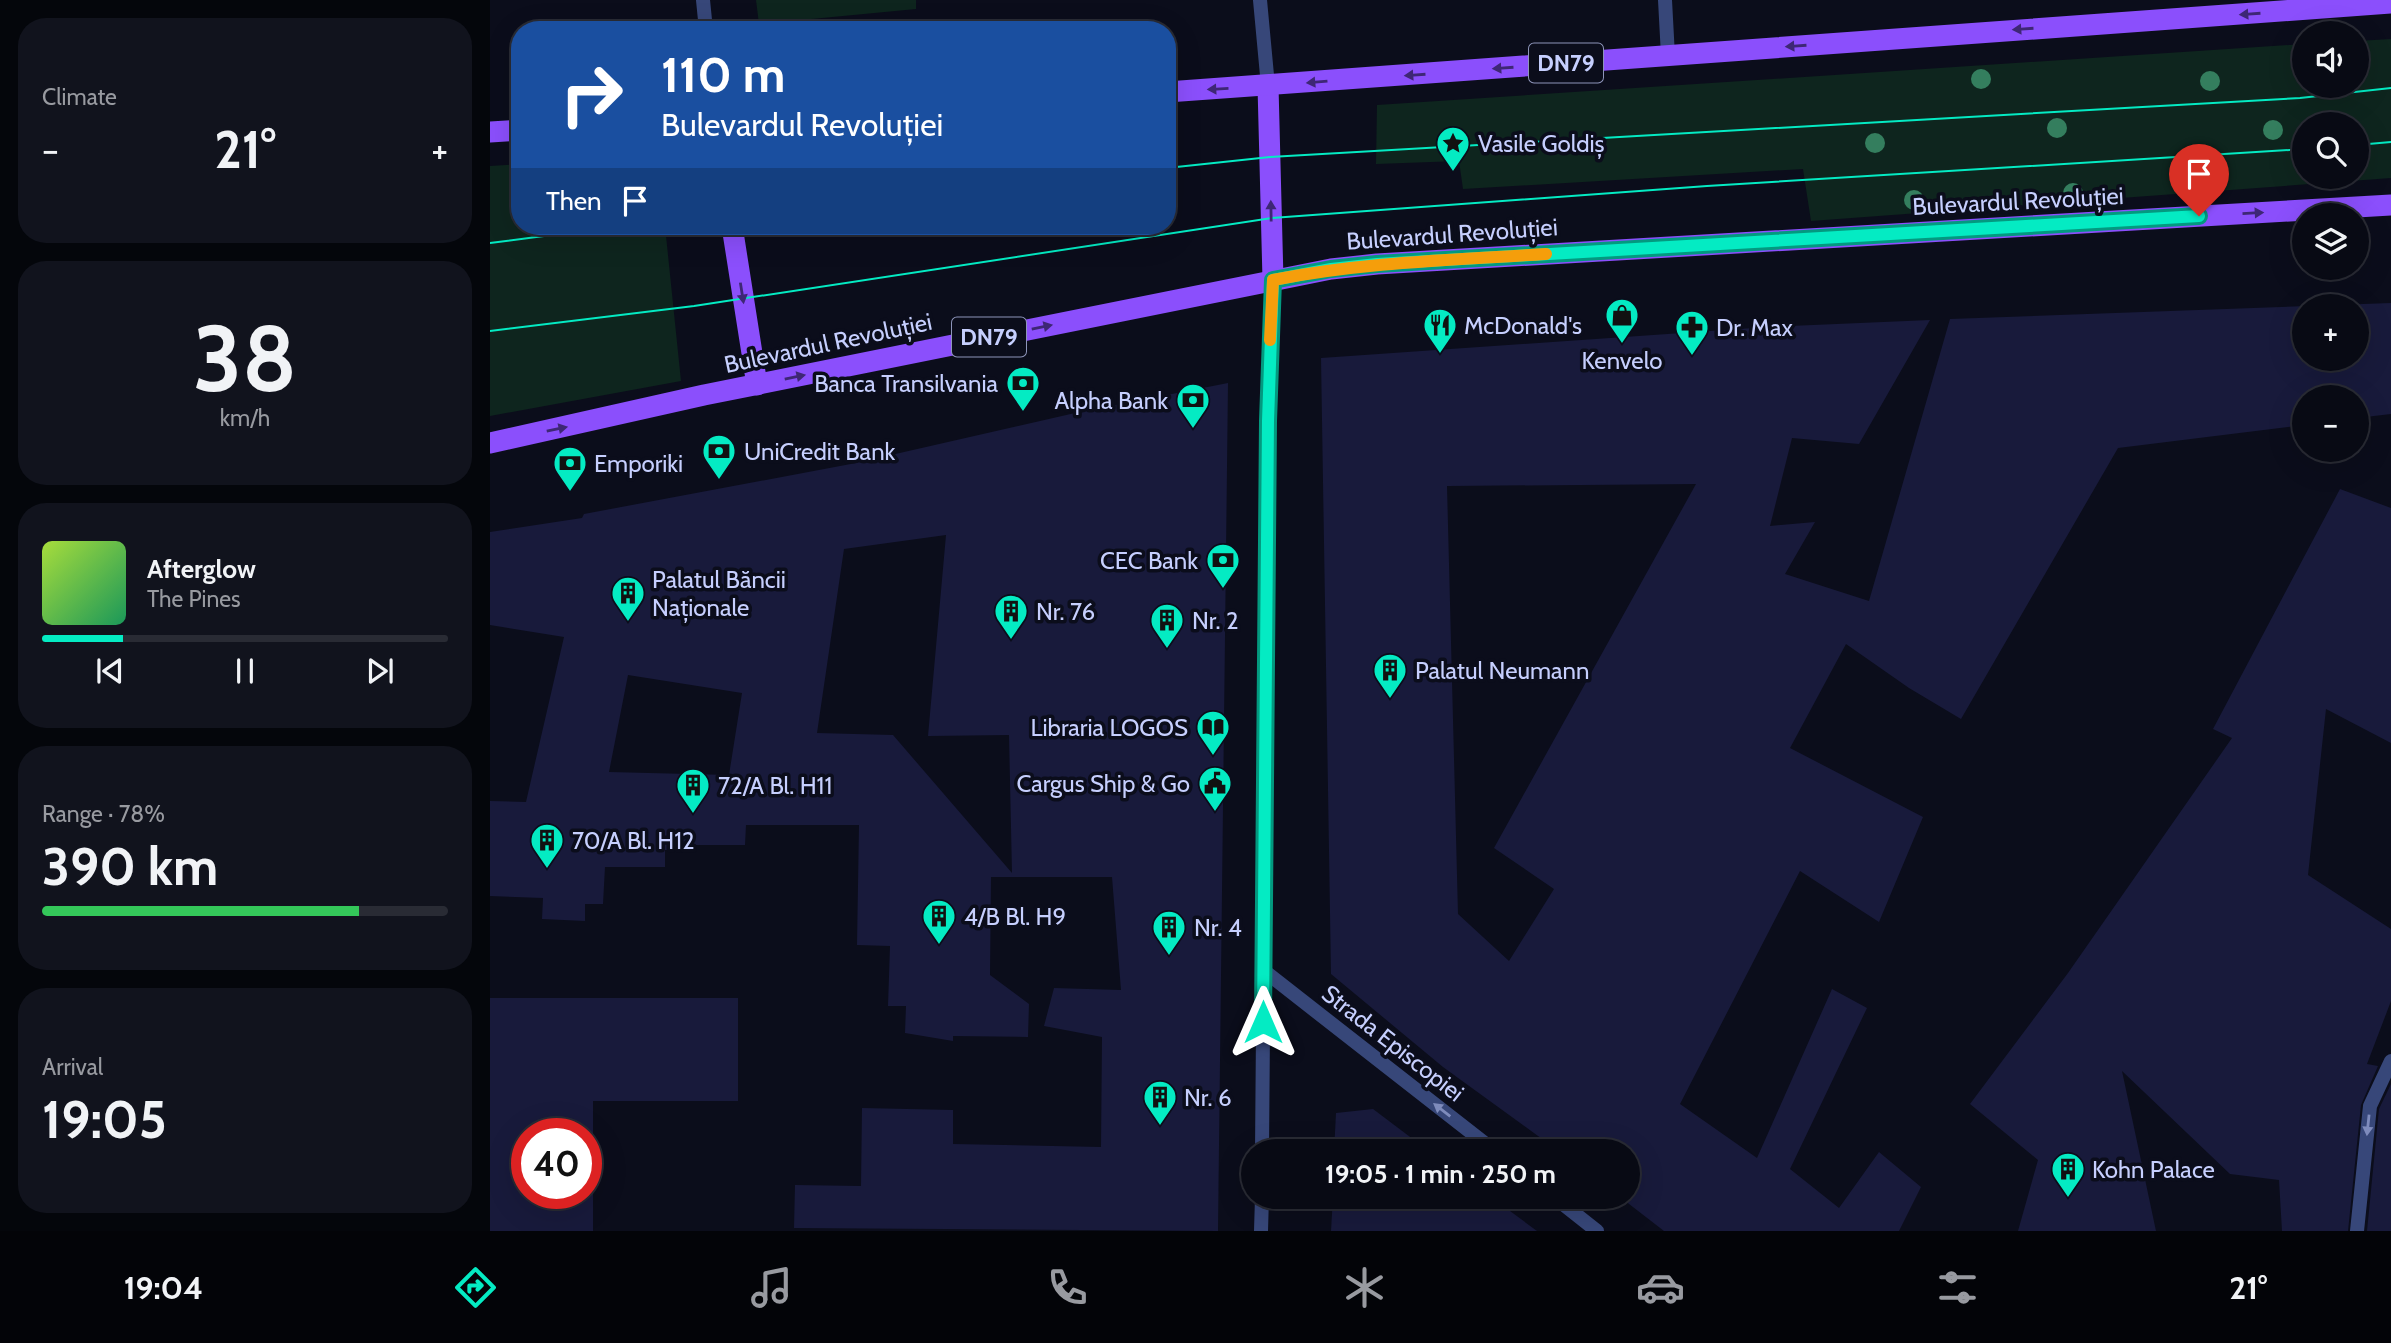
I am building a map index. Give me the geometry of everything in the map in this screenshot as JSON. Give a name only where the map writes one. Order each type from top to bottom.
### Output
[{"type":"main road","name":"DN79","points":[[1176,91],[2391,3]]},
{"type":"main road","points":[[1268,86],[1273,280]]},
{"type":"main road","points":[[490,132],[511,131]]},
{"type":"main road","name":"Bulevardul Revoluției","points":[[490,443],[757,385],[1331,269],[1377,264],[2391,205]]},
{"type":"main road","points":[[733,235],[757,385]]},
{"type":"street","points":[[703,0],[705,21]]},
{"type":"street","points":[[1261,0],[1268,86]]},
{"type":"street","points":[[1665,0],[1668,56]]},
{"type":"street","points":[[1262,1139],[1268,421],[1273,280]]},
{"type":"street","name":"Strada Episcopiei","points":[[1263,970],[1479,1139]]},
{"type":"street","points":[[2357,1231],[2370,1106],[2391,1061]]},
{"type":"street","points":[[1261,1231],[1262,1209]]},
{"type":"street","points":[[1569,1209],[1597,1231]]},
{"type":"green space","points":[[756,0],[916,0],[916,9],[790,21],[759,21]]},
{"type":"green space","points":[[2391,39],[2391,178],[2369,180],[2369,112],[2292,112],[2292,185],[1811,221],[1803,169],[1463,189],[1459,161],[1376,164],[1377,105],[2292,45],[2292,98],[2369,98],[2369,40]]},
{"type":"green space","points":[[511,165],[511,235],[666,235],[681,381],[490,416],[490,166]]},
{"type":"building","points":[[2391,303],[2391,414],[2369,417],[2369,385],[2292,385],[2292,427],[2118,448],[1961,719],[1909,688],[1846,644],[1790,748],[1923,817],[1879,922],[1800,871],[1680,1104],[1757,1158],[1832,989],[1867,1008],[1790,1169],[1839,1208],[1879,1152],[1921,1187],[1899,1231],[1664,1231],[1636,1209],[1640,1209],[1640,1139],[1542,1139],[1443,1067],[1331,974],[1321,358],[1768,327],[1930,320],[1859,444],[1792,438],[1770,526],[1815,522],[1785,574],[1869,601],[1950,319],[2292,306],[2292,371],[2369,371],[2369,304]],"holes":[[[1696,484],[1494,848],[1554,889],[1509,961],[1458,914],[1447,486]]]},
{"type":"building","points":[[1228,383],[1218,1231],[794,1228],[795,1185],[861,1186],[862,1108],[953,1110],[953,1144],[1101,1147],[1102,1037],[1044,1026],[1054,988],[1121,990],[1112,877],[991,877],[990,975],[1029,1004],[1028,1037],[953,1036],[953,1041],[905,1033],[906,1006],[888,1006],[890,946],[857,945],[859,825],[746,825],[745,845],[695,845],[695,851],[665,850],[665,867],[605,867],[603,904],[585,904],[585,921],[542,919],[543,898],[490,896],[490,801],[526,802],[564,637],[490,625],[490,532],[582,518],[584,514],[856,463],[1075,413]],"holes":[[[946,535],[928,736],[1009,735],[1012,873],[893,735],[817,733],[844,549]],[[628,675],[742,693],[729,775],[609,772]]]},
{"type":"building","points":[[2340,489],[2391,508],[2391,743],[2326,709],[2308,875],[2391,929],[2391,1001],[2367,1064],[2378,1066],[2361,1105],[2348,1231],[2282,1231],[2279,1180],[2230,1174],[2122,1071],[2156,1231],[2018,1231],[2038,1160],[1970,1104],[2068,973],[2232,738],[2213,729]]},
{"type":"building","points":[[490,998],[738,998],[738,1101],[593,1101],[593,1118],[511,1118],[511,1209],[593,1209],[593,1231],[490,1231]]},
{"type":"building","points":[[2391,1084],[2391,1231],[2367,1231],[2379,1109]]},
{"type":"building","points":[[1373,1109],[1413,1139],[1335,1139],[1336,1113]]},
{"type":"building","points":[[1332,1209],[1507,1209],[1537,1231],[1331,1231]]},
{"type":"tram line","points":[[1176,167],[1270,157],[2300,98],[2391,88]]},
{"type":"tram line","points":[[2369,144],[2391,142]]},
{"type":"tram line","points":[[1176,233],[1272,218],[1707,186],[2292,150]]},
{"type":"tram line","points":[[490,243],[551,235]]},
{"type":"tram line","points":[[490,331],[694,306],[1160,235]]},
{"type":"slow traffic","points":[[1270,340],[1273,280],[1377,264],[1546,254]]},
{"type":"place","name":"Vasile Goldiș","points":[[1453,173]]},
{"type":"place","name":"Kenvelo","points":[[1622,345]]},
{"type":"place","name":"McDonald's","points":[[1440,355]]},
{"type":"place","name":"Dr. Max","points":[[1692,357]]},
{"type":"place","name":"Banca Transilvania","points":[[1023,413]]},
{"type":"place","name":"Alpha Bank","points":[[1193,430]]},
{"type":"place","name":"UniCredit Bank","points":[[719,481]]},
{"type":"place","name":"Emporiki","points":[[570,493]]},
{"type":"place","name":"CEC Bank","points":[[1223,590]]},
{"type":"place","name":"Palatul Băncii Naționale","points":[[628,623]]},
{"type":"place","name":"Nr. 76","points":[[1011,641]]},
{"type":"place","name":"Nr. 2","points":[[1167,650]]},
{"type":"place","name":"Palatul Neumann","points":[[1390,700]]},
{"type":"place","name":"Libraria LOGOS","points":[[1213,757]]},
{"type":"place","name":"Cargus Ship & Go","points":[[1215,813]]},
{"type":"place","name":"72/A Bl. H11","points":[[693,815]]},
{"type":"place","name":"70/A Bl. H12","points":[[547,870]]},
{"type":"place","name":"4/B Bl. H9","points":[[939,946]]},
{"type":"place","name":"Nr. 4","points":[[1169,957]]},
{"type":"place","name":"Nr. 6","points":[[1160,1127]]},
{"type":"place","name":"Kohn Palace","points":[[2068,1199]]},
{"type":"route","points":[[1263,1022],[1268,421],[1273,280],[1377,264],[2199,216]]}]
